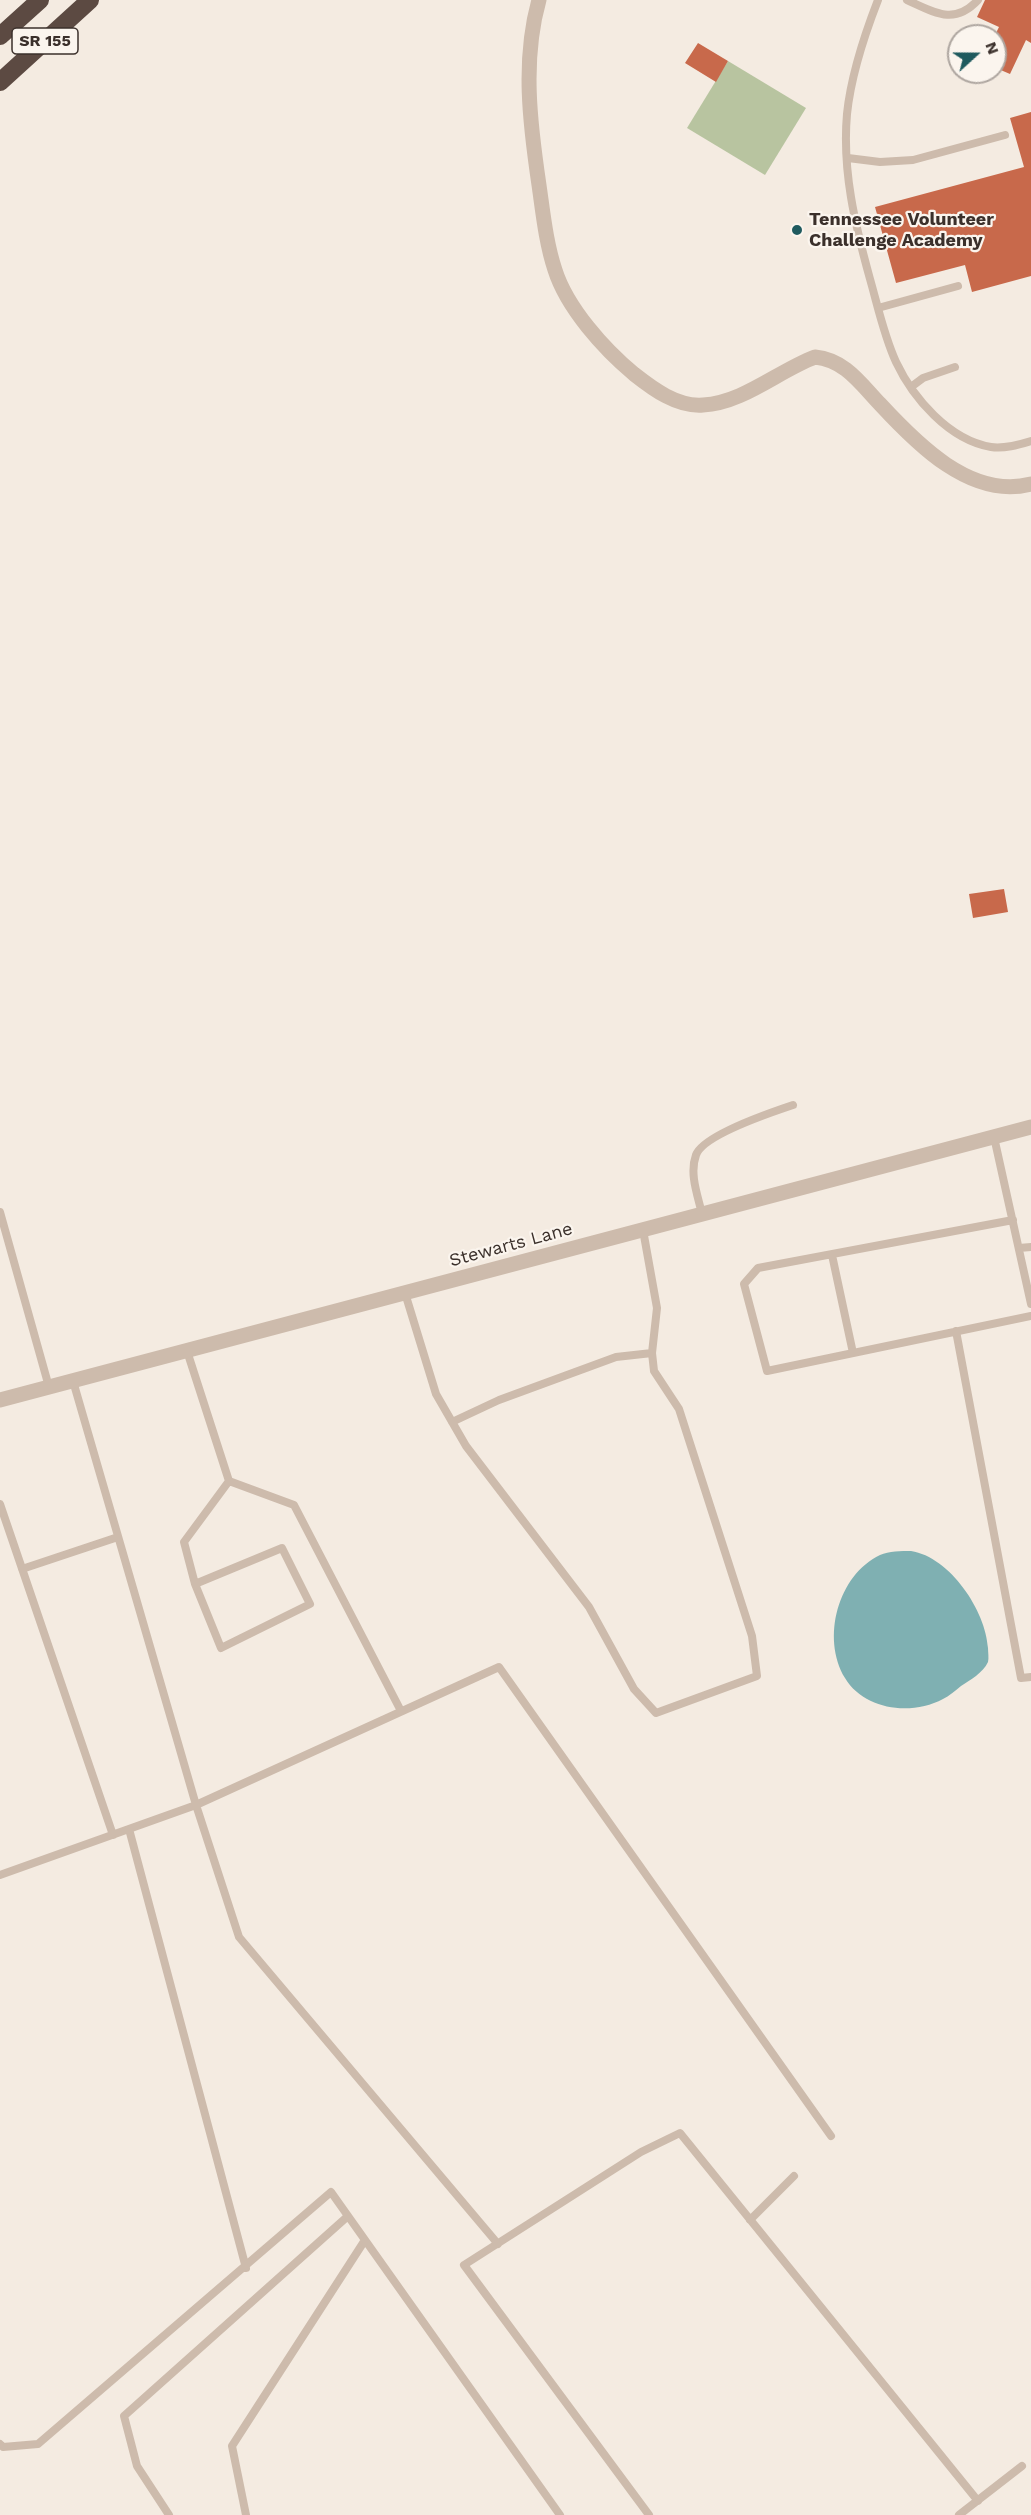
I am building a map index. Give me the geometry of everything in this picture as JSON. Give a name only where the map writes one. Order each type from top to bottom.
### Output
[{"type":"highway","name":"SR 155","points":[[0,36],[40,0]]},
{"type":"highway","name":"SR 155","points":[[0,82],[90,0]]},
{"type":"street","points":[[539,0],[533,21],[528,56],[532,138],[545,230],[555,271],[572,304],[613,357],[648,385],[680,403],[703,405],[726,400],[815,357],[829,358],[844,365],[913,439],[952,468],[981,482],[1021,486],[1031,484]]},
{"type":"street","name":"Stewarts Lane","points":[[0,1400],[1031,1127]]},
{"type":"lane","points":[[878,0],[860,51],[853,81],[847,114],[848,158],[853,218],[896,363],[911,387],[933,414],[960,435],[976,443],[1002,447],[1031,441]]},
{"type":"lane","points":[[907,0],[946,16],[957,15],[978,0]]},
{"type":"lane","points":[[848,158],[880,162],[913,160],[1005,135]]},
{"type":"lane","points":[[878,308],[958,286]]},
{"type":"lane","points":[[911,387],[923,378],[955,367]]},
{"type":"lane","points":[[702,1214],[693,1170],[696,1154],[704,1144],[737,1126],[793,1105]]},
{"type":"lane","points":[[994,1137],[1031,1304]]},
{"type":"lane","points":[[0,1212],[49,1387]]},
{"type":"lane","points":[[1013,1220],[758,1268],[744,1284],[767,1371],[1031,1316]]},
{"type":"lane","points":[[405,1293],[436,1394],[466,1446],[589,1607],[634,1689],[656,1713],[757,1676],[752,1636],[679,1408],[654,1371],[652,1353],[657,1308],[643,1230]]},
{"type":"lane","points":[[1019,1248],[1031,1247]]},
{"type":"lane","points":[[832,1255],[853,1353]]},
{"type":"lane","points":[[956,1331],[1021,1678],[1031,1677]]},
{"type":"lane","points":[[187,1351],[229,1480]]},
{"type":"lane","points":[[452,1422],[499,1400],[616,1357],[652,1353]]},
{"type":"lane","points":[[73,1381],[196,1805],[239,1937],[498,2244]]},
{"type":"lane","points":[[195,1584],[282,1548],[310,1604],[221,1648],[195,1584],[184,1542],[229,1480]]},
{"type":"lane","points":[[229,1480],[294,1505],[401,1711]]},
{"type":"lane","points":[[0,1504],[113,1835]]},
{"type":"lane","points":[[22,1569],[118,1537]]},
{"type":"lane","points":[[0,1875],[196,1805],[499,1666],[831,2136]]},
{"type":"lane","points":[[129,1829],[246,2268]]},
{"type":"lane","points":[[649,2515],[464,2265],[641,2152],[680,2133],[978,2501]]},
{"type":"lane","points":[[750,2220],[794,2176]]},
{"type":"lane","points":[[0,2444],[3,2446],[38,2444],[246,2268],[331,2192],[560,2515]]},
{"type":"lane","points":[[169,2515],[137,2466],[124,2416],[348,2216]]},
{"type":"lane","points":[[246,2515],[231,2446],[365,2240]]},
{"type":"lane","points":[[959,2515],[1022,2466]]},
{"type":"green space","points":[[728,61],[806,108],[765,175],[687,128]]},
{"type":"water","points":[[911,1551],[925,1555],[939,1563],[963,1588],[981,1618],[986,1633],[988,1662],[980,1673],[945,1698],[917,1707],[889,1707],[864,1697],[853,1689],[845,1678],[834,1645],[834,1627],[844,1592],[853,1577],[865,1564],[880,1555]]},
{"type":"building","points":[[985,0],[1031,0],[1031,43],[1026,40],[1010,74],[1007,73],[1007,24],[992,24],[977,17]]},
{"type":"building","points":[[698,43],[728,61],[716,82],[685,63]]},
{"type":"building","points":[[1031,112],[1031,276],[972,292],[965,265],[896,283],[875,207],[1024,167],[1010,118]]},
{"type":"building","points":[[1004,889],[1008,912],[973,918],[969,894]]},
{"type":"place","name":"Tennessee Volunteer Challenge Academy","points":[[797,230]]}]
